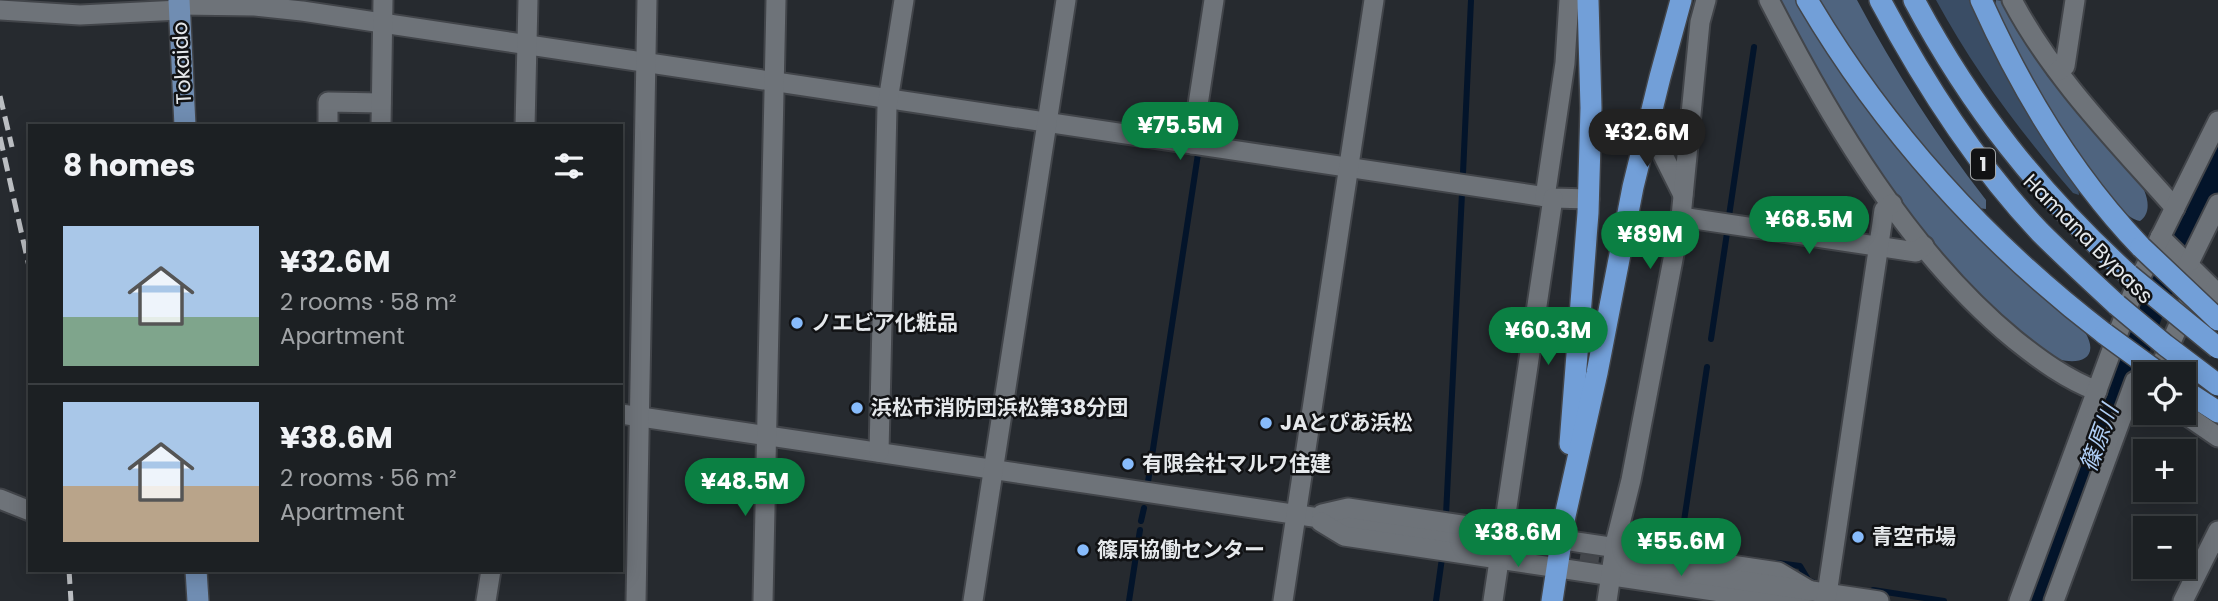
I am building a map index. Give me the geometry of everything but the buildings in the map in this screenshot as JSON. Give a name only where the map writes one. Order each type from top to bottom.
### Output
[{"type":"highway","points":[[1565,516],[1589,199],[1591,108],[1588,0]]},
{"type":"highway","points":[[1552,601],[1565,516],[1597,373],[1628,212],[1681,0]]},
{"type":"highway","points":[[1807,0],[1860,83],[1937,178],[2023,266],[2142,362]]},
{"type":"highway","name":"Hamana Bypass","points":[[1880,0],[1934,95],[1994,178],[2039,230],[2117,305],[2218,385]]},
{"type":"highway","name":"Hamana Bypass","points":[[1914,0],[1959,79],[2025,168],[2061,210],[2129,275],[2218,348]]},
{"type":"highway","points":[[1981,0],[2010,62],[2046,124],[2087,182],[2156,243],[2218,320]]},
{"type":"highway","points":[[2196,398],[2218,412]]},
{"type":"main road","name":"Tokaido","points":[[179,5],[185,124]]},
{"type":"main road","points":[[196,572],[198,601]]},
{"type":"street","points":[[380,124],[383,0]]},
{"type":"street","points":[[525,124],[527,0]]},
{"type":"street","points":[[636,601],[630,416],[647,0]]},
{"type":"street","points":[[763,601],[776,0]]},
{"type":"street","points":[[879,452],[889,99],[904,0]]},
{"type":"street","points":[[973,601],[1066,0]]},
{"type":"street","points":[[1192,144],[1214,0]]},
{"type":"street","points":[[1283,601],[1304,516],[1349,167],[1374,0]]},
{"type":"street","points":[[1493,601],[1549,197],[1565,63],[1569,0]]},
{"type":"street","points":[[1607,601],[1681,217],[1700,22],[1706,0]]},
{"type":"street","points":[[1769,0],[1818,93],[1850,144],[1892,204],[1954,282],[2025,348],[2075,383],[2096,391]]},
{"type":"street","points":[[2012,0],[2058,71],[2175,208]]},
{"type":"street","points":[[2058,71],[2065,66],[2075,0]]},
{"type":"street","points":[[0,10],[80,15],[179,5],[255,6],[527,44],[1549,197],[1589,199]]},
{"type":"street","points":[[328,124],[328,102],[381,103]]},
{"type":"street","points":[[2019,601],[2096,391],[2108,371],[2134,290],[2218,121]]},
{"type":"street","points":[[1648,125],[1683,195]]},
{"type":"street","points":[[1821,595],[1884,210],[1892,204]]},
{"type":"street","points":[[2162,362],[2190,267],[2218,204]]},
{"type":"street","points":[[1681,217],[1916,252],[1924,246]]},
{"type":"street","points":[[2156,243],[2190,267],[2218,294]]},
{"type":"street","points":[[2108,371],[2133,381]]},
{"type":"street","points":[[2054,601],[2133,394]]},
{"type":"street","points":[[630,416],[1304,516],[1344,536],[1499,545],[1561,540],[1616,562],[1821,595],[1879,601]]},
{"type":"street","points":[[2196,422],[2218,437]]},
{"type":"street","points":[[0,499],[28,510]]},
{"type":"street","points":[[1304,516],[1348,508],[1499,545],[1557,568],[1616,562]]},
{"type":"street","points":[[2183,601],[2218,531]]},
{"type":"street","points":[[486,601],[491,572]]},
{"type":"shaded area","points":[[1778,0],[1795,0],[1829,54],[1929,185],[2016,273],[2085,332],[2090,343],[2087,356],[2081,360],[2064,361],[2047,354],[2004,320],[1964,281],[1893,193]]},
{"type":"shaded area","points":[[1818,0],[1857,0],[1917,103],[1986,200],[1986,209],[1978,208],[1914,133],[1874,82]]},
{"type":"shaded area","points":[[1936,0],[1970,0],[2006,73],[2078,188],[2079,195],[2073,193],[1999,100]]},
{"type":"shaded area","points":[[1996,0],[2003,1],[2138,179],[2144,189],[2148,206],[2140,221],[2124,212],[2104,191],[2060,126],[1995,6]]},
{"type":"waterway","points":[[1463,173],[1471,0]]},
{"type":"waterway","points":[[1729,216],[1754,47]]},
{"type":"waterway","points":[[1148,482],[1198,154]]},
{"type":"waterway","name":"篠原川","points":[[2039,601],[2151,297],[2218,163]]},
{"type":"waterway","points":[[1446,515],[1462,193]]},
{"type":"waterway","points":[[1711,339],[1727,233]]},
{"type":"waterway","points":[[1687,549],[1680,548],[1707,367]]},
{"type":"waterway","points":[[1141,521],[1144,508]]},
{"type":"waterway","points":[[1129,601],[1140,530]]},
{"type":"waterway","points":[[1436,601],[1442,558]]},
{"type":"waterway","points":[[1777,563],[1800,566],[1809,581],[1813,582]]},
{"type":"waterway","points":[[1873,590],[1944,601]]},
{"type":"tunnel","points":[[1494,544],[1624,563]]},
{"type":"railway","points":[[0,96],[12,147]]},
{"type":"railway","points":[[0,137],[28,262]]},
{"type":"railway","points":[[69,572],[71,601]]},
{"type":"place","name":"ノエビア化粧品","points":[[797,323]]},
{"type":"place","name":"浜松市消防団浜松第38分団","points":[[857,408]]},
{"type":"place","name":"JAとぴあ浜松","points":[[1266,423]]},
{"type":"place","name":"有限会社マルワ住建","points":[[1128,464]]},
{"type":"place","name":"青空市場","points":[[1858,537]]},
{"type":"place","name":"篠原協働センター","points":[[1083,550]]}]
